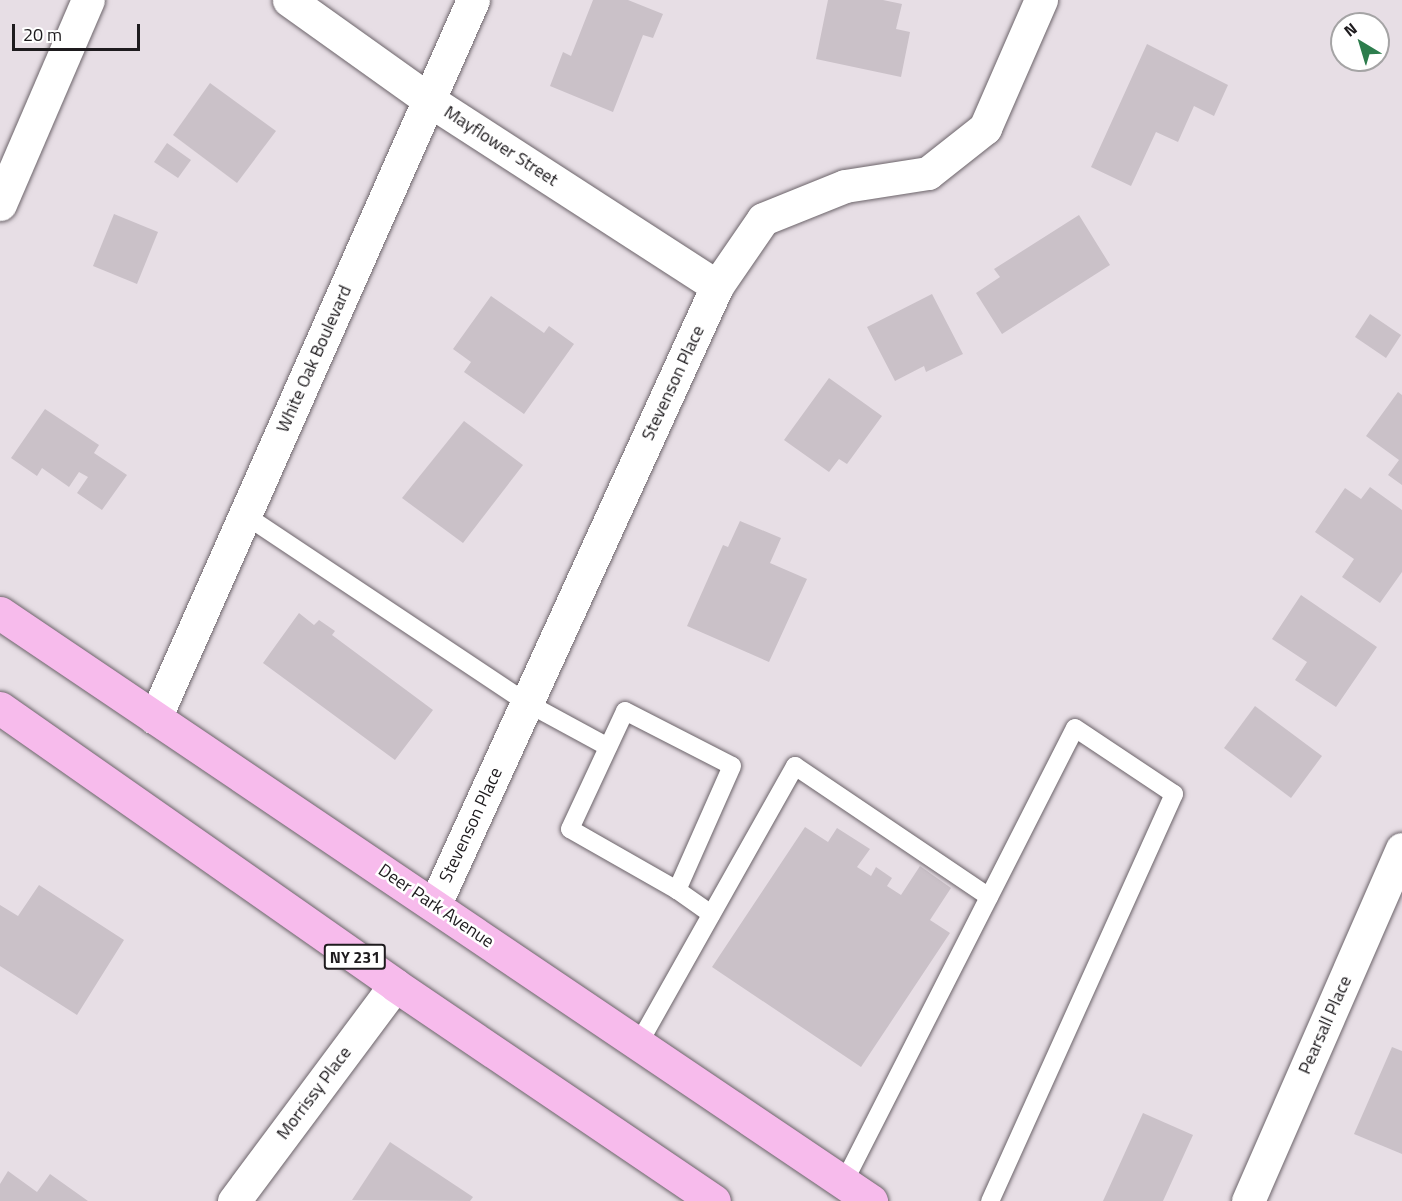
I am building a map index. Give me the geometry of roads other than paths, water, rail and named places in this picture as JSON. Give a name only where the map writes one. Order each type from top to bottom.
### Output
[{"type":"main road","name":"Deer Park Avenue","points":[[0,613],[435,904],[871,1201]]},
{"type":"main road","name":"NY 231","points":[[0,708],[395,986],[707,1199]]},
{"type":"street","points":[[0,204],[88,0]]},
{"type":"street","name":"Mayflower Street","points":[[289,0],[429,100],[717,286]]},
{"type":"street","name":"White Oak Boulevard","points":[[155,718],[472,0]]},
{"type":"street","name":"Stevenson Place","points":[[435,904],[717,286],[763,219],[845,186],[928,173],[985,128],[1041,0]]},
{"type":"street","name":"Pearsall Place","points":[[1248,1201],[1402,849]]},
{"type":"street","name":"Morrissy Place","points":[[234,1201],[395,986]]},
{"type":"lane","points":[[245,515],[527,703],[608,747]]},
{"type":"lane","points":[[677,890],[732,766],[625,711],[570,829],[677,890],[711,914]]},
{"type":"lane","points":[[844,1182],[1075,728],[1174,794],[990,1201]]},
{"type":"lane","points":[[639,1043],[795,766],[988,897]]}]
